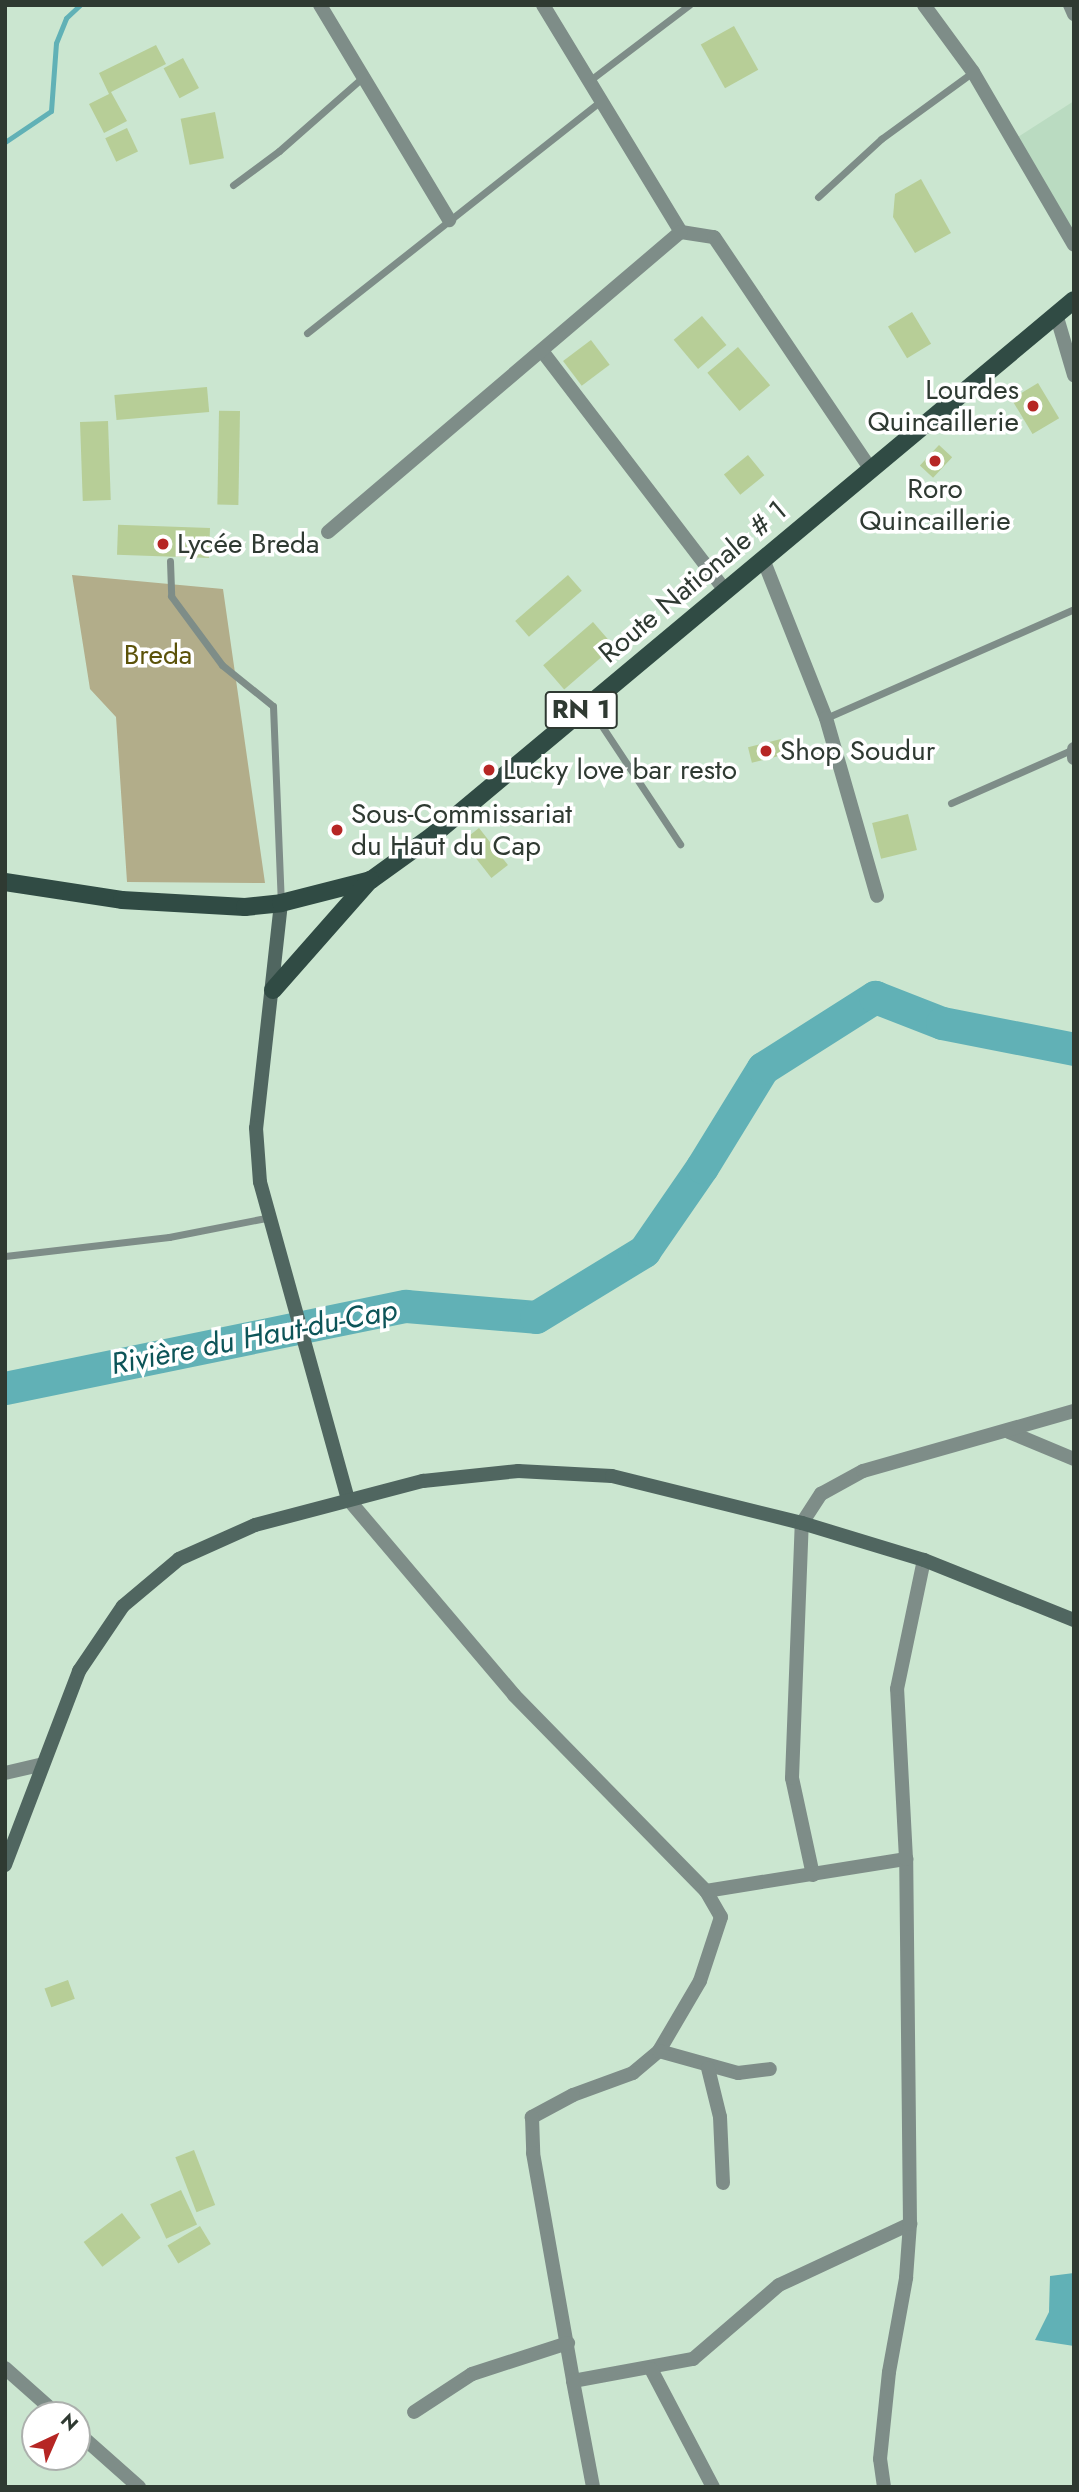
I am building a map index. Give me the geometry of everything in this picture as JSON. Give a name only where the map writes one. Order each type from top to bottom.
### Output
[{"type":"main road","name":"Route Nationale # 1","points":[[5,882],[122,900],[246,907],[282,903],[371,880],[432,835],[726,592],[869,467],[1074,300]]},
{"type":"main road","points":[[273,990],[371,880]]},
{"type":"main road","points":[[282,903],[256,1128],[260,1182],[280,1246],[348,1499]]},
{"type":"main road","points":[[5,1865],[40,1765],[79,1671],[133,1598],[179,1559],[255,1525],[423,1481],[566,1471],[612,1476],[802,1523],[925,1560],[1074,1620]]},
{"type":"street","points":[[320,5],[449,220]]},
{"type":"street","points":[[543,5],[681,232]]},
{"type":"street","points":[[924,5],[973,72],[1074,245]]},
{"type":"street","points":[[1070,5],[1074,14]]},
{"type":"street","points":[[328,532],[681,232],[714,237],[869,467]]},
{"type":"street","points":[[1055,314],[1074,375]]},
{"type":"street","points":[[542,351],[726,592]]},
{"type":"street","points":[[763,559],[826,718],[877,896]]},
{"type":"street","points":[[813,1875],[792,1778],[802,1523],[821,1494],[837,1483],[1074,1411]]},
{"type":"street","points":[[1009,1432],[1074,1459]]},
{"type":"street","points":[[348,1499],[514,1695],[706,1891],[721,1917],[700,1981],[659,2051],[633,2073],[573,2095],[531,2117],[533,2153],[593,2487]]},
{"type":"street","points":[[884,2487],[880,2459],[889,2372],[906,2278],[910,2224],[906,1859],[897,1689],[925,1560]]},
{"type":"street","points":[[5,1773],[40,1765]]},
{"type":"street","points":[[706,1891],[906,1859]]},
{"type":"street","points":[[659,2051],[708,2068],[738,2073],[770,2069]]},
{"type":"street","points":[[708,2068],[720,2117],[723,2183]]},
{"type":"street","points":[[573,2381],[693,2360],[779,2285],[910,2224]]},
{"type":"street","points":[[414,2412],[472,2374],[568,2343]]},
{"type":"street","points":[[5,2368],[42,2401]]},
{"type":"street","points":[[651,2369],[713,2487]]},
{"type":"street","points":[[91,2444],[139,2487]]},
{"type":"lane","points":[[589,81],[689,5]]},
{"type":"lane","points":[[818,197],[881,139],[973,72]]},
{"type":"lane","points":[[233,185],[362,78]]},
{"type":"lane","points":[[307,333],[602,100]]},
{"type":"lane","points":[[170,561],[171,596],[222,665],[273,706],[282,903]]},
{"type":"lane","points":[[826,718],[1074,609]]},
{"type":"lane","points":[[588,704],[680,844]]},
{"type":"lane","points":[[951,803],[1073,752]]},
{"type":"lane","points":[[5,1256],[169,1237],[271,1217]]},
{"type":"shaded area","points":[[1074,101],[1074,249],[1015,139]]},
{"type":"green space","name":"Breda","points":[[72,575],[223,589],[265,883],[127,882],[116,717],[90,689]]},
{"type":"water","points":[[1074,2273],[1074,2346],[1035,2340],[1049,2312],[1050,2276]]},
{"type":"building","points":[[734,26],[758,70],[725,88],[701,44]]},
{"type":"building","points":[[156,45],[166,64],[111,92],[127,121],[104,133],[89,104],[109,94],[99,73]]},
{"type":"building","points":[[183,58],[199,88],[180,98],[164,68]]},
{"type":"building","points":[[215,112],[224,158],[190,165],[181,119]]},
{"type":"building","points":[[127,128],[138,152],[116,162],[105,138]]},
{"type":"building","points":[[921,179],[951,233],[915,253],[893,217],[895,194]]},
{"type":"building","points":[[912,312],[931,344],[907,358],[888,326]]},
{"type":"building","points":[[702,316],[726,345],[698,369],[674,340]]},
{"type":"building","points":[[591,340],[610,365],[582,386],[563,361]]},
{"type":"building","points":[[738,347],[770,385],[739,411],[707,373]]},
{"type":"building","points":[[1038,383],[1059,418],[1033,434],[1011,399]]},
{"type":"building","points":[[207,387],[209,412],[117,420],[114,395]]},
{"type":"building","points":[[219,411],[240,411],[238,505],[217,505]]},
{"type":"building","points":[[108,421],[111,500],[83,501],[80,422]]},
{"type":"building","points":[[939,445],[952,457],[933,478],[920,465]]},
{"type":"building","points":[[748,455],[764,475],[740,495],[724,475]]},
{"type":"building","points":[[118,525],[210,528],[209,558],[117,555]]},
{"type":"building","points":[[568,575],[582,591],[529,637],[515,621]]},
{"type":"building","points":[[593,622],[614,646],[564,689],[543,665]]},
{"type":"building","name":"Shop Soudur","points":[[781,739],[785,755],[752,763],[748,747]]},
{"type":"building","points":[[908,814],[917,850],[881,859],[872,823]]},
{"type":"building","points":[[479,828],[508,865],[491,878],[462,841]]},
{"type":"building","points":[[68,1980],[75,1999],[51,2007],[45,1989]]},
{"type":"building","points":[[194,2150],[215,2205],[196,2212],[175,2157]]},
{"type":"building","points":[[181,2190],[197,2224],[166,2239],[150,2204]]},
{"type":"building","points":[[122,2213],[141,2238],[102,2267],[84,2242]]},
{"type":"building","points":[[200,2226],[211,2244],[178,2264],[167,2246]]},
{"type":"waterway","points":[[5,142],[51,111],[56,43],[66,18],[80,5]]},
{"type":"waterway","name":"Rivière du Haut-du-Cap","points":[[5,1388],[406,1306],[536,1317],[644,1251],[702,1167],[763,1068],[875,997],[942,1023],[1074,1049]]},
{"type":"place","name":"Lourdes Quincaillerie","points":[[1033,406]]},
{"type":"place","name":"Roro Quincaillerie","points":[[935,461]]},
{"type":"place","name":"Lycée Breda","points":[[163,544]]},
{"type":"place","name":"Shop Soudur","points":[[766,751]]},
{"type":"place","name":"Lucky love bar resto","points":[[489,770]]},
{"type":"place","name":"Sous-Commissariat du Haut du Cap","points":[[337,830]]}]
